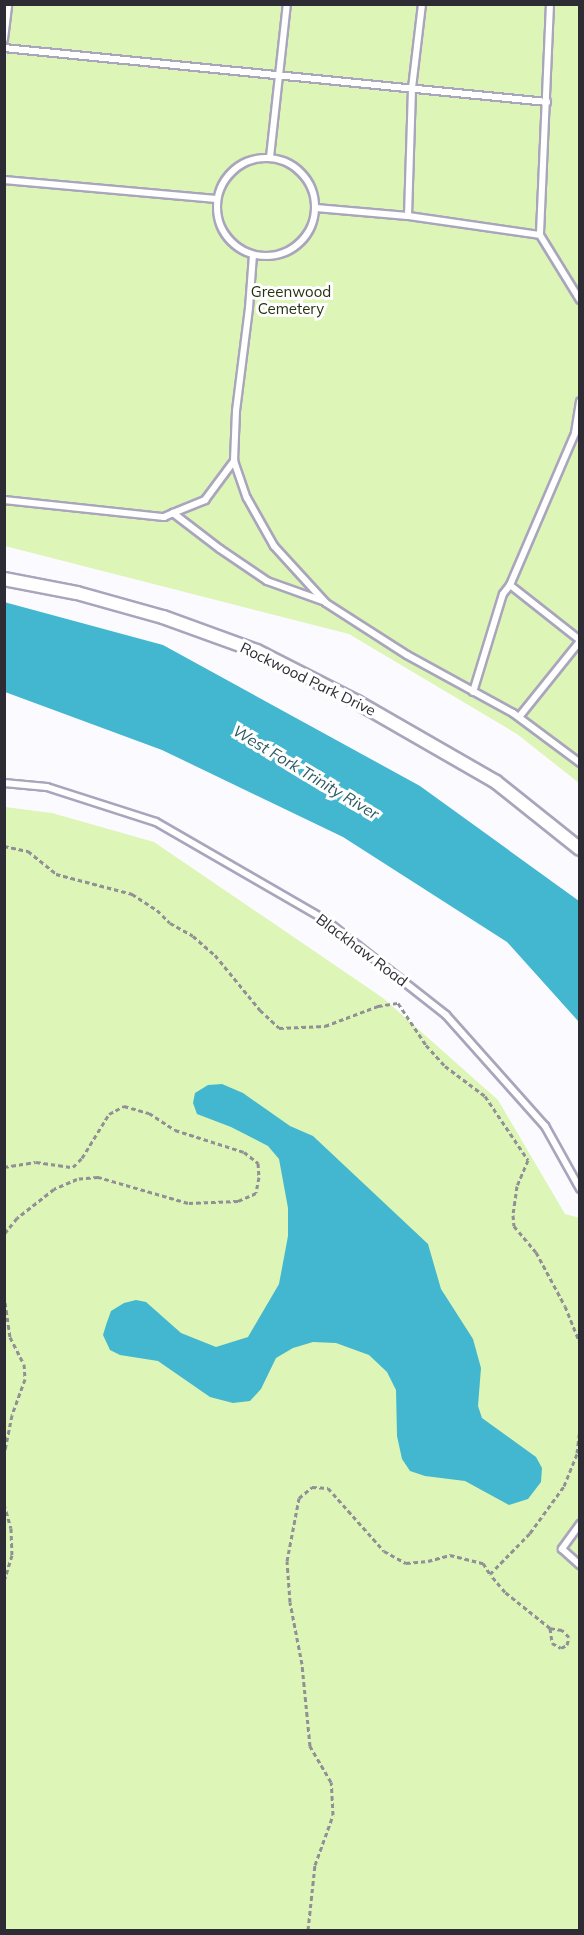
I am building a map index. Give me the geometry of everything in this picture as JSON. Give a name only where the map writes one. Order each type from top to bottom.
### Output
[{"type":"street","name":"Rockwood Park Drive","points":[[4,579],[77,593],[163,617],[258,651],[357,702],[496,782],[579,849]]},
{"type":"lane","points":[[4,39],[8,4]]},
{"type":"lane","points":[[270,157],[281,75],[287,4]]},
{"type":"lane","points":[[408,216],[412,88],[422,4]]},
{"type":"lane","points":[[550,4],[540,235],[579,300]]},
{"type":"lane","points":[[4,48],[547,102]]},
{"type":"lane","points":[[270,157],[297,168],[313,189],[316,208],[312,226],[297,246],[275,256],[253,255],[235,246],[224,234],[218,220],[216,199],[221,184],[234,168],[250,159],[270,157]]},
{"type":"lane","points":[[4,180],[216,199]]},
{"type":"lane","points":[[316,208],[408,216],[540,235]]},
{"type":"lane","points":[[253,255],[236,411],[234,461],[247,498],[274,546],[326,603]]},
{"type":"lane","points":[[473,692],[503,594],[510,585],[575,432],[579,401]]},
{"type":"lane","points":[[4,500],[164,517],[205,500],[234,461]]},
{"type":"lane","points":[[173,513],[220,549],[267,580],[326,603],[407,655],[519,717],[579,763]]},
{"type":"lane","points":[[510,585],[579,641],[519,717]]},
{"type":"lane","name":"Blackhaw Road","points":[[4,783],[47,787],[156,822],[324,919],[446,1015],[545,1126],[579,1189]]},
{"type":"lane","points":[[579,1524],[562,1549],[579,1564]]},
{"type":"path","points":[[4,846],[28,851],[56,874],[132,894],[157,910],[170,923],[193,936],[215,955],[260,1010],[279,1028],[325,1026],[378,1006],[398,1003],[426,1045],[445,1066],[485,1096],[528,1160],[517,1186],[513,1215],[514,1226],[536,1252],[565,1306],[579,1343]]},
{"type":"path","points":[[4,1167],[36,1162],[73,1167],[82,1158],[109,1114],[124,1106],[149,1113],[174,1130],[244,1152],[258,1163],[260,1177],[256,1193],[238,1202],[188,1203],[98,1177],[77,1179],[54,1189],[17,1218],[4,1234]]},
{"type":"path","points":[[4,1295],[10,1337],[24,1364],[25,1379],[12,1415],[4,1455]]},
{"type":"path","points":[[490,1574],[530,1533],[564,1486],[577,1453],[579,1428]]},
{"type":"path","points":[[308,1930],[315,1865],[333,1815],[331,1782],[310,1746],[302,1664],[290,1602],[287,1561],[299,1498],[312,1487],[328,1488],[384,1551],[406,1563],[428,1562],[450,1555],[483,1563],[505,1592],[550,1628],[562,1630],[568,1638],[567,1645],[561,1648],[552,1643],[550,1628]]},
{"type":"path","points":[[4,1504],[11,1528],[12,1555],[4,1582]]},
{"type":"green space","name":"Greenwood Cemetery","points":[[4,5],[579,5],[579,783],[517,734],[349,634],[5,546]]},
{"type":"green space","points":[[5,807],[52,813],[154,842],[383,998],[498,1100],[565,1214],[580,1218],[579,1930],[5,1930]]},
{"type":"water","name":"West Fork Trinity River","points":[[4,602],[163,645],[420,786],[579,901],[579,1022],[507,942],[343,837],[162,750],[5,692]]},
{"type":"water","points":[[222,1084],[243,1093],[290,1126],[313,1136],[428,1244],[441,1289],[473,1339],[481,1368],[478,1406],[482,1418],[536,1457],[542,1468],[541,1482],[528,1499],[509,1505],[465,1481],[425,1476],[410,1471],[402,1459],[397,1436],[396,1390],[387,1372],[369,1355],[336,1343],[313,1342],[293,1348],[276,1358],[261,1389],[250,1401],[233,1403],[210,1397],[158,1361],[120,1355],[110,1350],[103,1335],[111,1311],[124,1303],[136,1300],[146,1302],[181,1333],[216,1347],[248,1337],[279,1284],[288,1236],[288,1208],[279,1159],[268,1146],[231,1127],[197,1114],[193,1103],[195,1093],[208,1085]]}]
